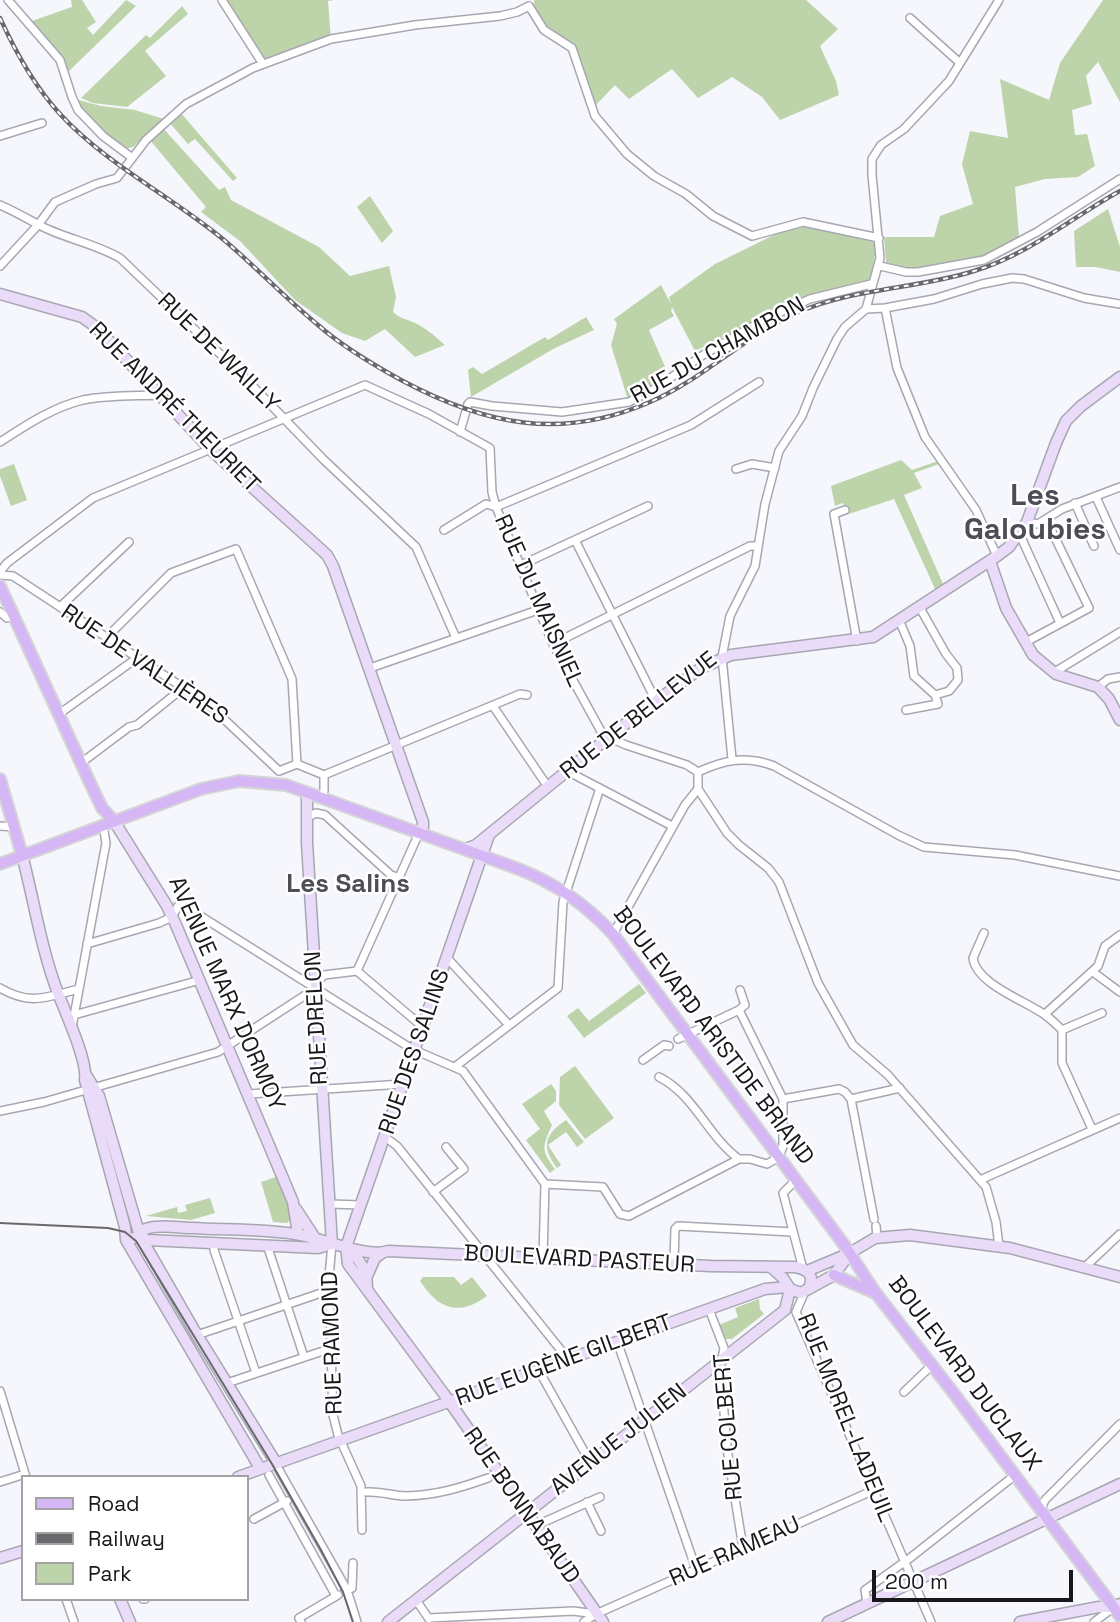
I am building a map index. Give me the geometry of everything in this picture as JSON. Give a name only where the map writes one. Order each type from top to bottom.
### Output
[{"type":"main road","name":"RUE ANDRÉ THEURIET","points":[[0,294],[86,319],[210,449],[327,555],[370,668],[423,822],[419,833]]},
{"type":"main road","points":[[722,657],[857,641],[878,635],[994,559],[1020,535],[1027,522],[1066,421],[1080,406],[1120,377]]},
{"type":"main road","points":[[994,559],[1006,608],[1041,663],[1056,674],[1098,687],[1109,698],[1120,720]]},
{"type":"main road","name":"AVENUE MARX DORMOY","points":[[0,586],[109,823],[173,906],[172,918],[295,1207],[315,1238]]},
{"type":"main road","name":"RUE DE BELLEVUE","points":[[465,849],[489,835],[656,701],[701,668],[722,657]]},
{"type":"main road","points":[[0,779],[58,994],[72,1027],[91,1089],[122,1213],[133,1238],[260,1468]]},
{"type":"main road","name":"BOULEVARD ARISTIDE BRIAND","points":[[0,864],[109,823],[198,785],[239,781],[275,783],[307,792],[538,876],[567,892],[592,912],[612,934],[682,1036],[779,1157],[850,1253]]},
{"type":"main road","name":"RUE DRELON","points":[[307,792],[315,988],[332,1244]]},
{"type":"main road","points":[[482,855],[489,835]]},
{"type":"main road","name":"RUE DES SALINS","points":[[346,1247],[482,855]]},
{"type":"main road","name":"AVENUE MARX DORMOY","points":[[295,1207],[298,1234]]},
{"type":"main road","name":"BOULEVARD PASTEUR","points":[[133,1238],[150,1227],[298,1234],[326,1239],[332,1244],[346,1247],[358,1249],[363,1246],[385,1252],[802,1269],[850,1253]]},
{"type":"main road","points":[[771,1268],[797,1293],[807,1290],[834,1275],[850,1253],[876,1228],[999,1246],[1120,1276]]},
{"type":"main road","name":"BOULEVARD PASTEUR","points":[[214,1242],[231,1238],[291,1239],[298,1234]]},
{"type":"main road","points":[[133,1238],[197,1335],[277,1467]]},
{"type":"main road","name":"BOULEVARD PASTEUR","points":[[133,1238],[322,1248],[332,1244]]},
{"type":"main road","points":[[346,1247],[360,1260],[367,1276],[367,1288]]},
{"type":"main road","name":"RUE BONNABAUD","points":[[346,1247],[348,1264],[449,1402],[599,1618]]},
{"type":"main road","points":[[367,1276],[375,1258],[385,1252]]},
{"type":"main road","name":"BOULEVARD DUCLAUX","points":[[850,1253],[875,1292],[1118,1609]]},
{"type":"main road","points":[[791,1311],[788,1286],[790,1271],[802,1269],[811,1277],[807,1290]]},
{"type":"main road","points":[[834,1275],[875,1292]]},
{"type":"main road","name":"RUE EUGÈNE GILBERT","points":[[243,1475],[260,1468],[277,1467],[340,1441],[765,1289],[788,1286]]},
{"type":"main road","name":"AVENUE JULIEN","points":[[388,1622],[722,1359],[791,1311]]},
{"type":"main road","points":[[828,1622],[913,1582],[1044,1513],[1120,1484]]},
{"type":"main road","points":[[0,1558],[21,1552]]},
{"type":"main road","points":[[121,1601],[130,1622]]},
{"type":"main road","points":[[1020,1622],[1099,1607],[1118,1609]]},
{"type":"street","points":[[8,0],[60,60],[78,110],[103,136],[131,157]]},
{"type":"street","points":[[222,0],[263,64]]},
{"type":"street","points":[[999,0],[949,81],[927,106],[875,152],[871,169],[880,266],[866,309],[885,309],[934,299],[982,284],[1018,278],[1084,298],[1120,304]]},
{"type":"street","points":[[0,266],[55,202],[117,178],[146,140],[186,104],[263,64],[331,39],[415,25],[500,16],[517,12],[529,3],[544,30],[572,48],[592,110],[602,126],[627,154],[645,169],[686,194],[713,216],[752,236],[803,222],[879,238]]},
{"type":"street","points":[[910,18],[960,63]]},
{"type":"street","points":[[0,135],[42,123]]},
{"type":"street","points":[[880,266],[918,272],[984,260],[1037,232],[1120,179]]},
{"type":"street","name":"RUE DE WAILLY","points":[[0,205],[38,225],[103,248],[120,258],[323,459],[410,540],[419,552],[456,638]]},
{"type":"street","name":"RUE DU CHAMBON","points":[[460,432],[470,402],[562,412],[629,402],[769,317],[810,299],[872,284]]},
{"type":"street","name":"RUE DE BELLEVUE","points":[[722,657],[730,616],[751,576],[779,451],[800,420],[836,339],[845,327],[866,309]]},
{"type":"street","points":[[885,309],[897,368],[925,437],[976,510],[994,559]]},
{"type":"street","points":[[444,530],[486,504],[496,507],[691,425],[759,382]]},
{"type":"street","points":[[0,574],[7,563],[93,498],[365,385],[429,414],[460,432]]},
{"type":"street","points":[[0,442],[40,418],[81,401],[124,395],[159,395]]},
{"type":"street","name":"RUE DU MAISNIEL","points":[[460,432],[490,448],[492,492],[519,566],[553,644],[603,735],[610,737]]},
{"type":"street","points":[[737,469],[752,464],[775,468]]},
{"type":"street","points":[[1027,522],[1038,524],[1075,503],[1120,487]]},
{"type":"street","points":[[1096,497],[1120,550]]},
{"type":"street","points":[[1075,503],[1094,546]]},
{"type":"street","points":[[519,566],[648,506]]},
{"type":"street","points":[[845,510],[834,514],[857,641]]},
{"type":"street","points":[[1026,642],[1089,608],[1046,519]]},
{"type":"street","points":[[1020,535],[1060,623]]},
{"type":"street","points":[[575,540],[656,701]]},
{"type":"street","points":[[60,607],[129,542]]},
{"type":"street","points":[[553,644],[750,546],[758,546]]},
{"type":"street","points":[[106,638],[171,573],[236,549],[292,679],[297,764]]},
{"type":"street","name":"RUE DE VALLIÈRES","points":[[0,574],[13,576],[216,711],[279,771]]},
{"type":"street","points":[[920,608],[957,668],[955,685],[949,691],[935,695]]},
{"type":"street","points":[[370,668],[538,610]]},
{"type":"street","points":[[0,612],[7,618],[14,616]]},
{"type":"street","points":[[900,622],[910,646],[914,676],[935,695],[938,704],[906,710]]},
{"type":"street","points":[[1056,674],[1058,670],[1120,632]]},
{"type":"street","points":[[722,657],[732,760]]},
{"type":"street","points":[[59,714],[137,658]]},
{"type":"street","points":[[1098,687],[1108,679],[1120,677]]},
{"type":"street","points":[[81,763],[183,688]]},
{"type":"street","points":[[275,783],[279,771],[297,764],[324,775],[520,694],[527,695]]},
{"type":"street","points":[[493,706],[548,787]]},
{"type":"street","points":[[610,737],[687,765],[698,772]]},
{"type":"street","points":[[698,772],[732,760],[761,761],[924,847],[1015,855],[1120,876]]},
{"type":"street","points":[[567,771],[673,826]]},
{"type":"street","points":[[698,772],[698,789],[732,839],[768,868],[779,882],[818,983],[853,1045],[900,1088],[980,1180],[989,1195],[999,1246]]},
{"type":"street","points":[[322,797],[324,775]]},
{"type":"street","points":[[456,1066],[558,988],[562,907],[600,788]]},
{"type":"street","points":[[612,934],[687,802],[698,789]]},
{"type":"street","points":[[306,818],[316,813],[325,815],[391,875],[400,877]]},
{"type":"street","points":[[72,1027],[109,823]]},
{"type":"street","points":[[0,826],[14,827]]},
{"type":"street","points":[[357,971],[419,833]]},
{"type":"street","points":[[173,906],[183,905],[189,908],[415,1051],[456,1066],[469,1079],[545,1184],[543,1257]]},
{"type":"street","points":[[87,944],[172,918]]},
{"type":"street","points":[[984,933],[973,958],[976,969],[1013,998],[1045,1014],[1062,1030],[1062,1063],[1092,1129]]},
{"type":"street","points":[[1045,1014],[1093,972],[1105,946],[1120,935]]},
{"type":"street","points":[[448,959],[509,1026]]},
{"type":"street","points":[[0,1111],[44,1102],[207,1056],[315,988],[319,978],[324,975],[357,971],[424,1028]]},
{"type":"street","points":[[1093,972],[1120,992]]},
{"type":"street","points":[[74,1016],[200,980]]},
{"type":"street","points":[[0,988],[19,998],[30,1000],[79,989]]},
{"type":"street","points":[[682,1036],[739,1010],[744,1004],[740,990]]},
{"type":"street","points":[[76,1002],[89,1010]]},
{"type":"street","points":[[545,1184],[603,1187],[620,1214],[629,1216],[739,1159],[768,1164],[779,1157],[783,1146],[783,1099],[739,1010]]},
{"type":"street","points":[[1062,1030],[1102,1013]]},
{"type":"street","points":[[643,1060],[664,1045],[669,1046]]},
{"type":"street","points":[[659,1077],[685,1097],[728,1151],[739,1159]]},
{"type":"street","points":[[249,1094],[403,1084]]},
{"type":"street","points":[[851,1099],[900,1088]]},
{"type":"street","points":[[783,1099],[839,1089],[851,1099],[876,1228]]},
{"type":"street","points":[[980,1180],[1120,1118]]},
{"type":"street","points":[[385,1137],[397,1146],[568,1359]]},
{"type":"street","points":[[433,1192],[464,1169],[446,1147]]},
{"type":"street","points":[[796,1180],[783,1193],[802,1269]]},
{"type":"street","points":[[330,1204],[361,1205]]},
{"type":"street","points":[[674,1263],[675,1228],[678,1226],[793,1232]]},
{"type":"street","points":[[1085,1267],[1120,1234]]},
{"type":"street","points":[[214,1242],[214,1250],[256,1373]]},
{"type":"street","name":"RUE RAMOND","points":[[332,1244],[330,1290],[334,1415],[340,1441],[361,1486],[362,1530]]},
{"type":"street","points":[[267,1245],[304,1357]]},
{"type":"street","points":[[197,1335],[330,1290]]},
{"type":"street","name":"RUE MOREL-LADEUIL","points":[[807,1290],[791,1311],[874,1490],[931,1622]]},
{"type":"street","name":"RUE COLBERT","points":[[709,1309],[724,1348],[720,1369],[728,1455],[743,1548]]},
{"type":"street","points":[[617,1341],[696,1569]]},
{"type":"street","points":[[227,1383],[332,1348]]},
{"type":"street","points":[[904,1392],[932,1365]]},
{"type":"street","points":[[538,1369],[590,1462]]},
{"type":"street","points":[[0,1391],[26,1475]]},
{"type":"street","points":[[1044,1513],[1045,1500],[1120,1424]]},
{"type":"street","points":[[277,1467],[295,1497],[357,1622]]},
{"type":"street","points":[[270,1475],[342,1593]]},
{"type":"street","points":[[867,1603],[865,1590],[1014,1476]]},
{"type":"street","points":[[0,1482],[21,1477]]},
{"type":"street","points":[[367,1492],[379,1491],[403,1496],[449,1492],[488,1478]]},
{"type":"street","name":"RUE RAMEAU","points":[[584,1622],[599,1618],[696,1569],[874,1490]]},
{"type":"street","points":[[254,1519],[295,1497]]},
{"type":"street","points":[[535,1526],[600,1497]]},
{"type":"street","points":[[587,1502],[601,1531]]},
{"type":"street","points":[[301,1622],[299,1618],[352,1588],[353,1563]]},
{"type":"street","points":[[415,1600],[429,1620],[576,1611],[599,1618]]},
{"type":"street","points":[[67,1601],[74,1622]]},
{"type":"street","points":[[1094,1622],[1118,1609]]},
{"type":"street","points":[[576,1611],[578,1622]]},
{"type":"green space","points":[[71,0],[82,0],[96,22],[87,28],[93,35],[126,0],[136,6],[68,72],[60,54],[29,22],[72,7]]},
{"type":"green space","points":[[222,0],[334,0],[328,1],[331,39],[263,64]]},
{"type":"green space","points":[[534,0],[806,0],[838,29],[820,46],[836,81],[839,95],[780,120],[762,97],[732,77],[698,98],[672,69],[629,99],[615,85],[595,106],[574,44],[542,22],[537,15]]},
{"type":"green space","points":[[1103,0],[1120,0],[1120,102],[1098,62],[1086,76],[1092,104],[1072,110],[1075,135],[1087,134],[1095,166],[1078,177],[1045,179],[1015,187],[1019,237],[983,258],[906,270],[886,263],[884,237],[934,237],[940,216],[973,204],[962,164],[970,131],[1008,138],[1000,79],[1049,100],[1060,63]]},
{"type":"green space","points":[[182,6],[188,14],[145,51],[166,76],[127,107],[93,103],[81,98],[146,35],[150,38]]},
{"type":"green space","points":[[75,99],[101,106],[135,110],[164,119],[133,147],[125,149],[96,127]]},
{"type":"green space","points":[[180,112],[237,178],[233,181],[195,139],[188,144],[169,122]]},
{"type":"green space","points":[[162,127],[219,190],[225,187],[231,200],[319,247],[350,276],[389,266],[396,297],[393,312],[423,327],[445,345],[415,357],[385,329],[365,341],[342,333],[295,300],[240,241],[201,212],[206,207],[149,139]]},
{"type":"green space","points":[[370,196],[393,231],[382,243],[357,207]]},
{"type":"green space","points":[[1108,209],[1120,247],[1120,272],[1096,267],[1076,267],[1074,231]]},
{"type":"green space","points":[[805,225],[873,242],[876,247],[871,281],[801,302],[695,351],[672,307],[674,316],[649,330],[666,369],[651,378],[654,387],[628,400],[611,345],[617,324],[614,319],[661,285],[671,304],[669,297],[715,264],[792,226]]},
{"type":"green space","points":[[586,317],[594,330],[555,348],[471,397],[468,370],[473,367],[482,374],[545,337],[548,340]]},
{"type":"green space","points":[[901,460],[912,470],[938,461],[939,464],[914,473],[922,488],[904,495],[944,586],[936,591],[894,499],[846,515],[843,503],[835,506],[831,486]]},
{"type":"green space","points":[[14,464],[27,500],[11,506],[0,469]]},
{"type":"green space","points":[[639,984],[646,993],[584,1038],[567,1016],[578,1008],[589,1021]]},
{"type":"green space","points":[[575,1066],[614,1118],[585,1139],[559,1105],[560,1077]]},
{"type":"green space","points":[[551,1084],[556,1091],[556,1101],[544,1111],[552,1125],[544,1147],[555,1169],[550,1173],[526,1140],[540,1129],[522,1104]]},
{"type":"green space","points":[[566,1120],[584,1142],[577,1147],[566,1132],[548,1145],[561,1165],[557,1168],[549,1153],[547,1141],[553,1131]]},
{"type":"green space","points":[[279,1176],[288,1199],[291,1219],[287,1223],[273,1222],[261,1182]]},
{"type":"green space","points":[[210,1198],[215,1213],[191,1220],[146,1216],[177,1207],[178,1213],[187,1211],[185,1205]]},
{"type":"green space","points":[[423,1277],[454,1277],[461,1285],[472,1277],[487,1296],[467,1306],[450,1307],[442,1304],[427,1291],[420,1281]]},
{"type":"green space","points":[[759,1299],[760,1309],[764,1314],[732,1339],[726,1339],[719,1325],[738,1317],[735,1308]]},
{"type":"tram line","points":[[0,1223],[108,1228],[125,1232],[136,1241],[272,1464],[321,1550],[343,1592],[353,1622]]},
{"type":"railway","points":[[0,18],[34,81],[78,132],[119,165],[224,240],[328,333],[369,361],[432,395],[493,417],[524,422],[554,424],[585,421],[617,414],[650,402],[799,312],[842,298],[930,282],[994,264],[1031,246],[1120,191]]},
{"type":"district","name":"Les Galoubies","points":[[1035,514]]},
{"type":"district","name":"Les Salins","points":[[348,885]]}]
